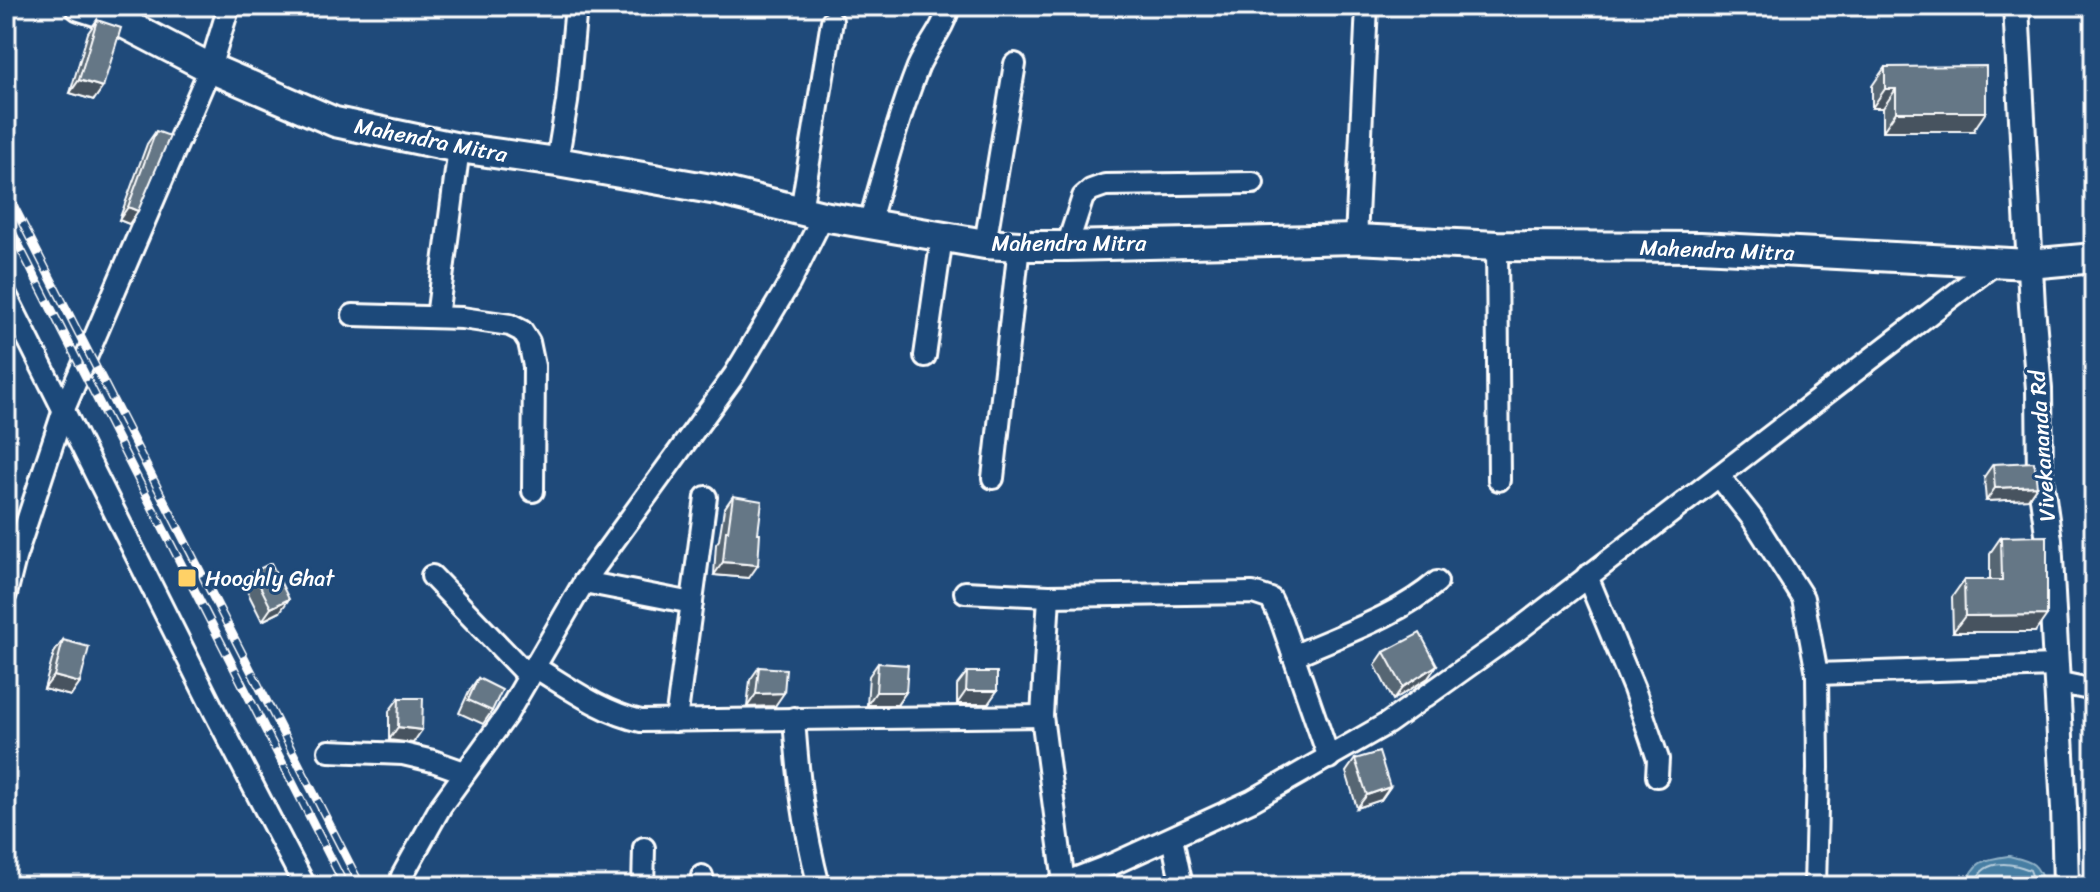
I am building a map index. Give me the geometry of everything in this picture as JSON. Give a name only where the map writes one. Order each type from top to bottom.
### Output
[{"type":"main road","name":"Mahendra Mitra","points":[[80,6],[108,15],[210,68],[335,122],[459,148],[717,190],[812,214],[985,244],[1067,246],[1356,239],[1497,246],[1700,247],[2029,264],[2094,258]]},
{"type":"street","points":[[6,594],[64,409],[210,68],[229,6]]},
{"type":"street","points":[[557,162],[567,102],[576,6]]},
{"type":"street","points":[[869,224],[902,109],[920,63],[946,19],[949,6]]},
{"type":"street","points":[[1356,239],[1367,6]]},
{"type":"street","name":"Vivekananda Rd","points":[[2016,6],[2029,264],[2039,389],[2040,477],[2049,540],[2066,886]]},
{"type":"street","points":[[402,876],[441,806],[506,716],[584,582],[735,374],[790,282],[812,214],[832,21]]},
{"type":"street","points":[[985,244],[1015,64]]},
{"type":"street","points":[[437,317],[459,148]]},
{"type":"street","points":[[1067,246],[1083,197],[1105,185],[1253,183]]},
{"type":"street","points":[[925,356],[942,237]]},
{"type":"street","points":[[993,478],[1019,246]]},
{"type":"street","points":[[1497,246],[1499,480]]},
{"type":"street","points":[[1049,596],[1042,716],[1060,884],[1113,864],[1253,800],[1388,723],[1513,634],[1997,262]]},
{"type":"street","points":[[6,295],[305,886]]},
{"type":"street","points":[[353,315],[462,318],[510,325],[522,331],[529,342],[534,366],[533,491]]},
{"type":"street","points":[[1719,476],[1752,518],[1803,598],[1817,674],[1815,886]]},
{"type":"street","points":[[676,721],[706,497]]},
{"type":"street","points":[[432,576],[531,671],[621,717],[641,721],[676,721],[1042,716]]},
{"type":"street","points":[[1587,576],[1634,689],[1658,759],[1657,776]]},
{"type":"street","points":[[584,582],[692,603]]},
{"type":"street","points":[[1293,656],[1390,613],[1422,595],[1437,582]]},
{"type":"street","points":[[965,592],[1049,596],[1253,593],[1271,599],[1329,758]]},
{"type":"street","points":[[1817,674],[2055,674],[2094,690]]},
{"type":"street","points":[[794,718],[798,782],[807,841],[819,886]]},
{"type":"street","points":[[329,751],[403,754],[464,772]]},
{"type":"street","points":[[1172,838],[1182,886]]},
{"type":"street","points":[[643,886],[644,848]]},
{"type":"water","points":[[2009,856],[2033,864],[2045,886],[1967,886],[1976,866],[1987,860]]},
{"type":"building","points":[[97,20],[121,28],[103,87],[79,80]]},
{"type":"building","points":[[1986,66],[1986,112],[1896,112],[1896,89],[1885,89],[1885,67]]},
{"type":"building","points":[[156,131],[170,136],[138,211],[128,207]]},
{"type":"building","points":[[2034,462],[2037,486],[1995,488],[1993,464]]},
{"type":"building","points":[[733,496],[762,501],[758,565],[723,562]]},
{"type":"building","points":[[2047,536],[2047,615],[1965,616],[1964,580],[2002,580],[2001,537]]},
{"type":"building","points":[[271,563],[289,599],[271,608],[253,572]]},
{"type":"building","points":[[1420,633],[1437,665],[1403,687],[1384,652]]},
{"type":"building","points":[[63,640],[89,647],[80,683],[54,676]]},
{"type":"building","points":[[878,663],[908,665],[906,692],[876,692]]},
{"type":"building","points":[[759,667],[786,669],[784,693],[756,694]]},
{"type":"building","points":[[967,672],[997,672],[997,691],[966,691]]},
{"type":"building","points":[[478,678],[502,690],[492,711],[468,700]]},
{"type":"building","points":[[399,698],[423,698],[422,730],[398,727]]},
{"type":"building","points":[[1379,752],[1390,787],[1367,795],[1355,759]]},
{"type":"building","points":[[1117,881],[1118,886],[1090,886]]},
{"type":"railway","points":[[6,191],[361,886]]},
{"type":"railway","points":[[6,220],[345,886]]},
{"type":"place","name":"Hooghly Ghat","points":[[187,578]]}]
